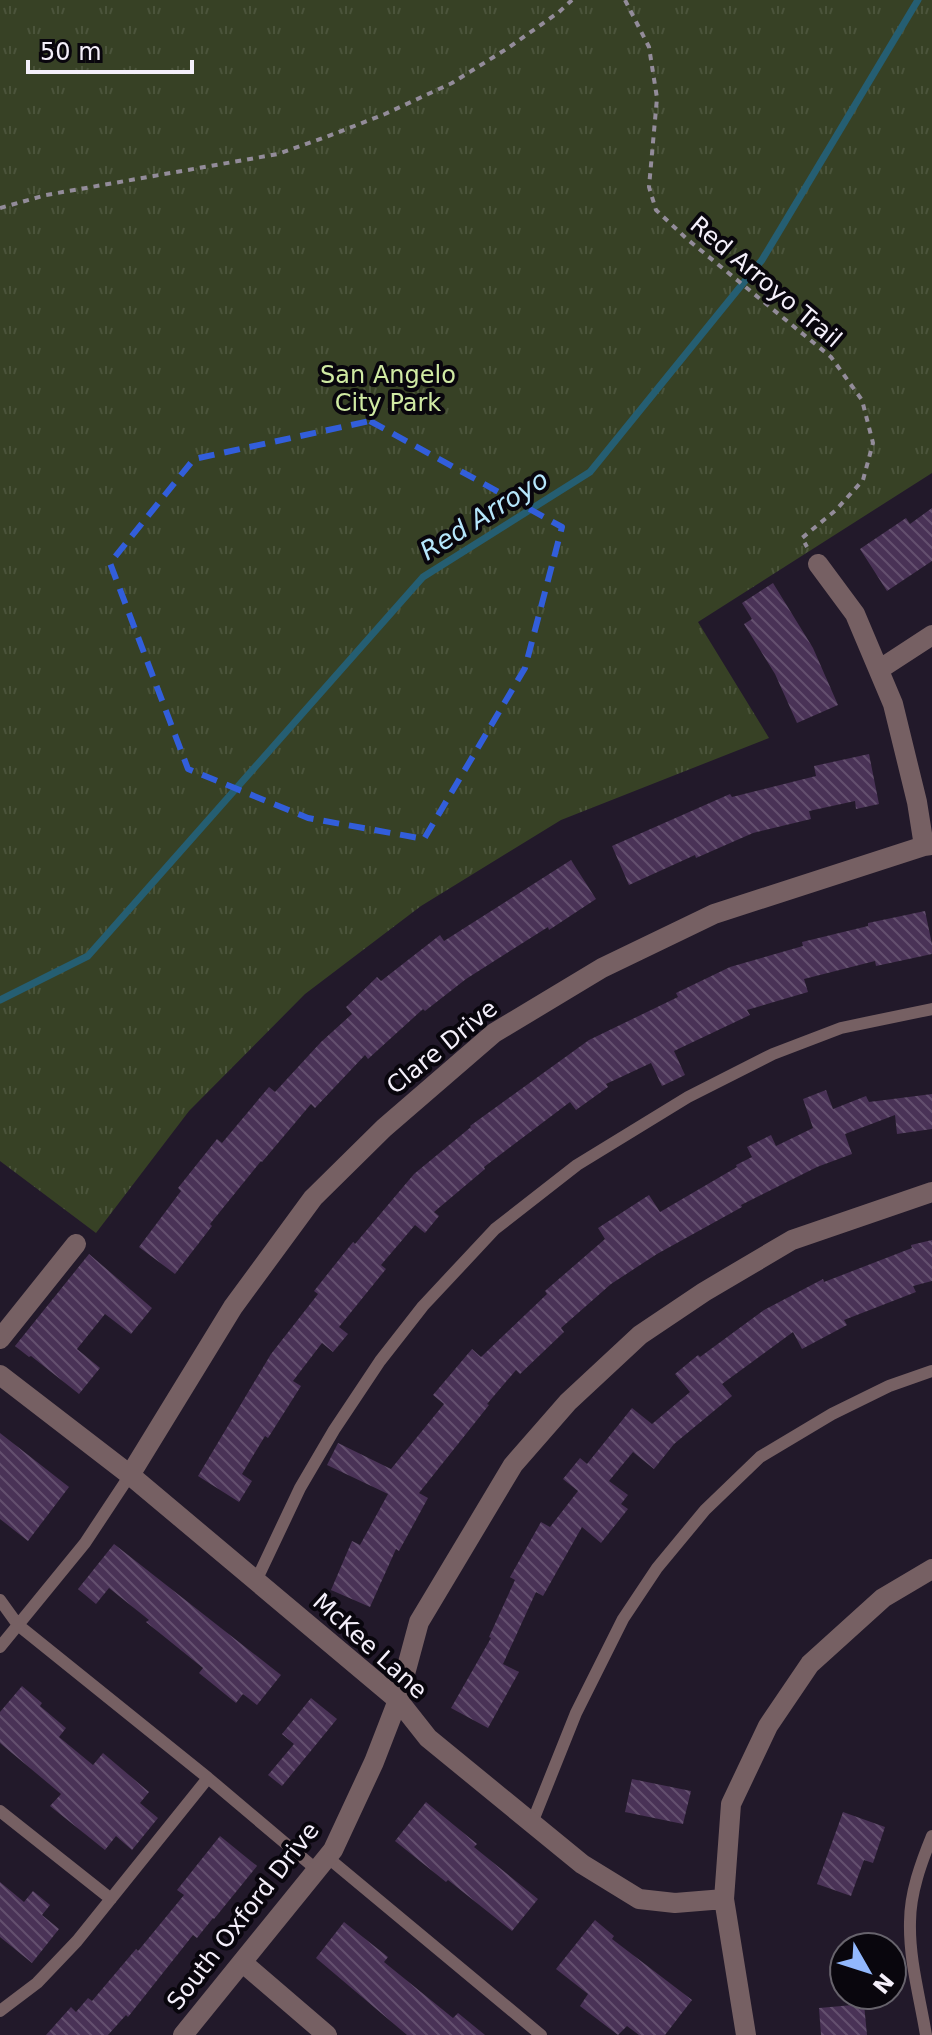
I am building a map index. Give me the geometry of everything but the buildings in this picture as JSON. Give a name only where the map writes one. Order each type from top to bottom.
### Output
[{"type":"street","points":[[818,564],[855,614],[880,669],[893,704],[928,846]]},
{"type":"street","points":[[880,669],[932,635]]},
{"type":"street","name":"Clare Drive","points":[[130,1475],[233,1307],[313,1198],[384,1128],[494,1033],[602,968],[714,914],[928,846]]},
{"type":"street","name":"South Oxford Drive","points":[[183,2035],[333,1850],[374,1762],[398,1700],[419,1622],[513,1465],[568,1402],[640,1335],[704,1292],[792,1240],[932,1192]]},
{"type":"street","points":[[0,1339],[76,1244]]},
{"type":"street","name":"McKee Lane","points":[[0,1375],[130,1475],[398,1700],[428,1738],[582,1864],[639,1899],[675,1903],[724,1899]]},
{"type":"street","points":[[746,2035],[724,1899],[731,1804],[768,1726],[810,1664],[883,1598],[932,1569]]},
{"type":"street","points":[[243,1963],[327,2035]]},
{"type":"lane","points":[[256,1581],[300,1488],[372,1373],[423,1306],[495,1229],[577,1165],[688,1097],[773,1054],[841,1028],[932,1009]]},
{"type":"lane","points":[[532,1823],[576,1713],[623,1619],[657,1568],[705,1510],[760,1457],[832,1414],[889,1386],[932,1371]]},
{"type":"lane","points":[[0,1647],[85,1543],[130,1475]]},
{"type":"lane","points":[[0,1600],[18,1625],[208,1778],[541,2035]]},
{"type":"lane","points":[[0,2011],[37,1983],[77,1941],[208,1778]]},
{"type":"lane","points":[[0,1811],[111,1899]]},
{"type":"lane","points":[[926,2035],[912,1955],[910,1920],[918,1874],[932,1836]]},
{"type":"path","points":[[0,208],[46,195],[278,154],[314,141],[385,114],[452,83],[508,48],[572,0]]},
{"type":"path","name":"Red Arroyo Trail","points":[[625,0],[649,47],[657,98],[649,187],[656,210],[831,357],[862,400],[873,443],[863,480],[836,510],[802,538],[818,564]]},
{"type":"highlighted area","points":[[370,421],[562,527],[525,668],[424,839],[308,818],[188,769],[110,563],[194,459]]},
{"type":"green space","name":"San Angelo City Park","points":[[0,0],[932,0],[932,473],[698,622],[769,738],[561,820],[421,906],[305,994],[189,1111],[96,1233],[0,1161]]},
{"type":"waterway","name":"Red Arroyo","points":[[0,1000],[88,956],[423,577],[590,472],[762,260],[918,0]]}]
